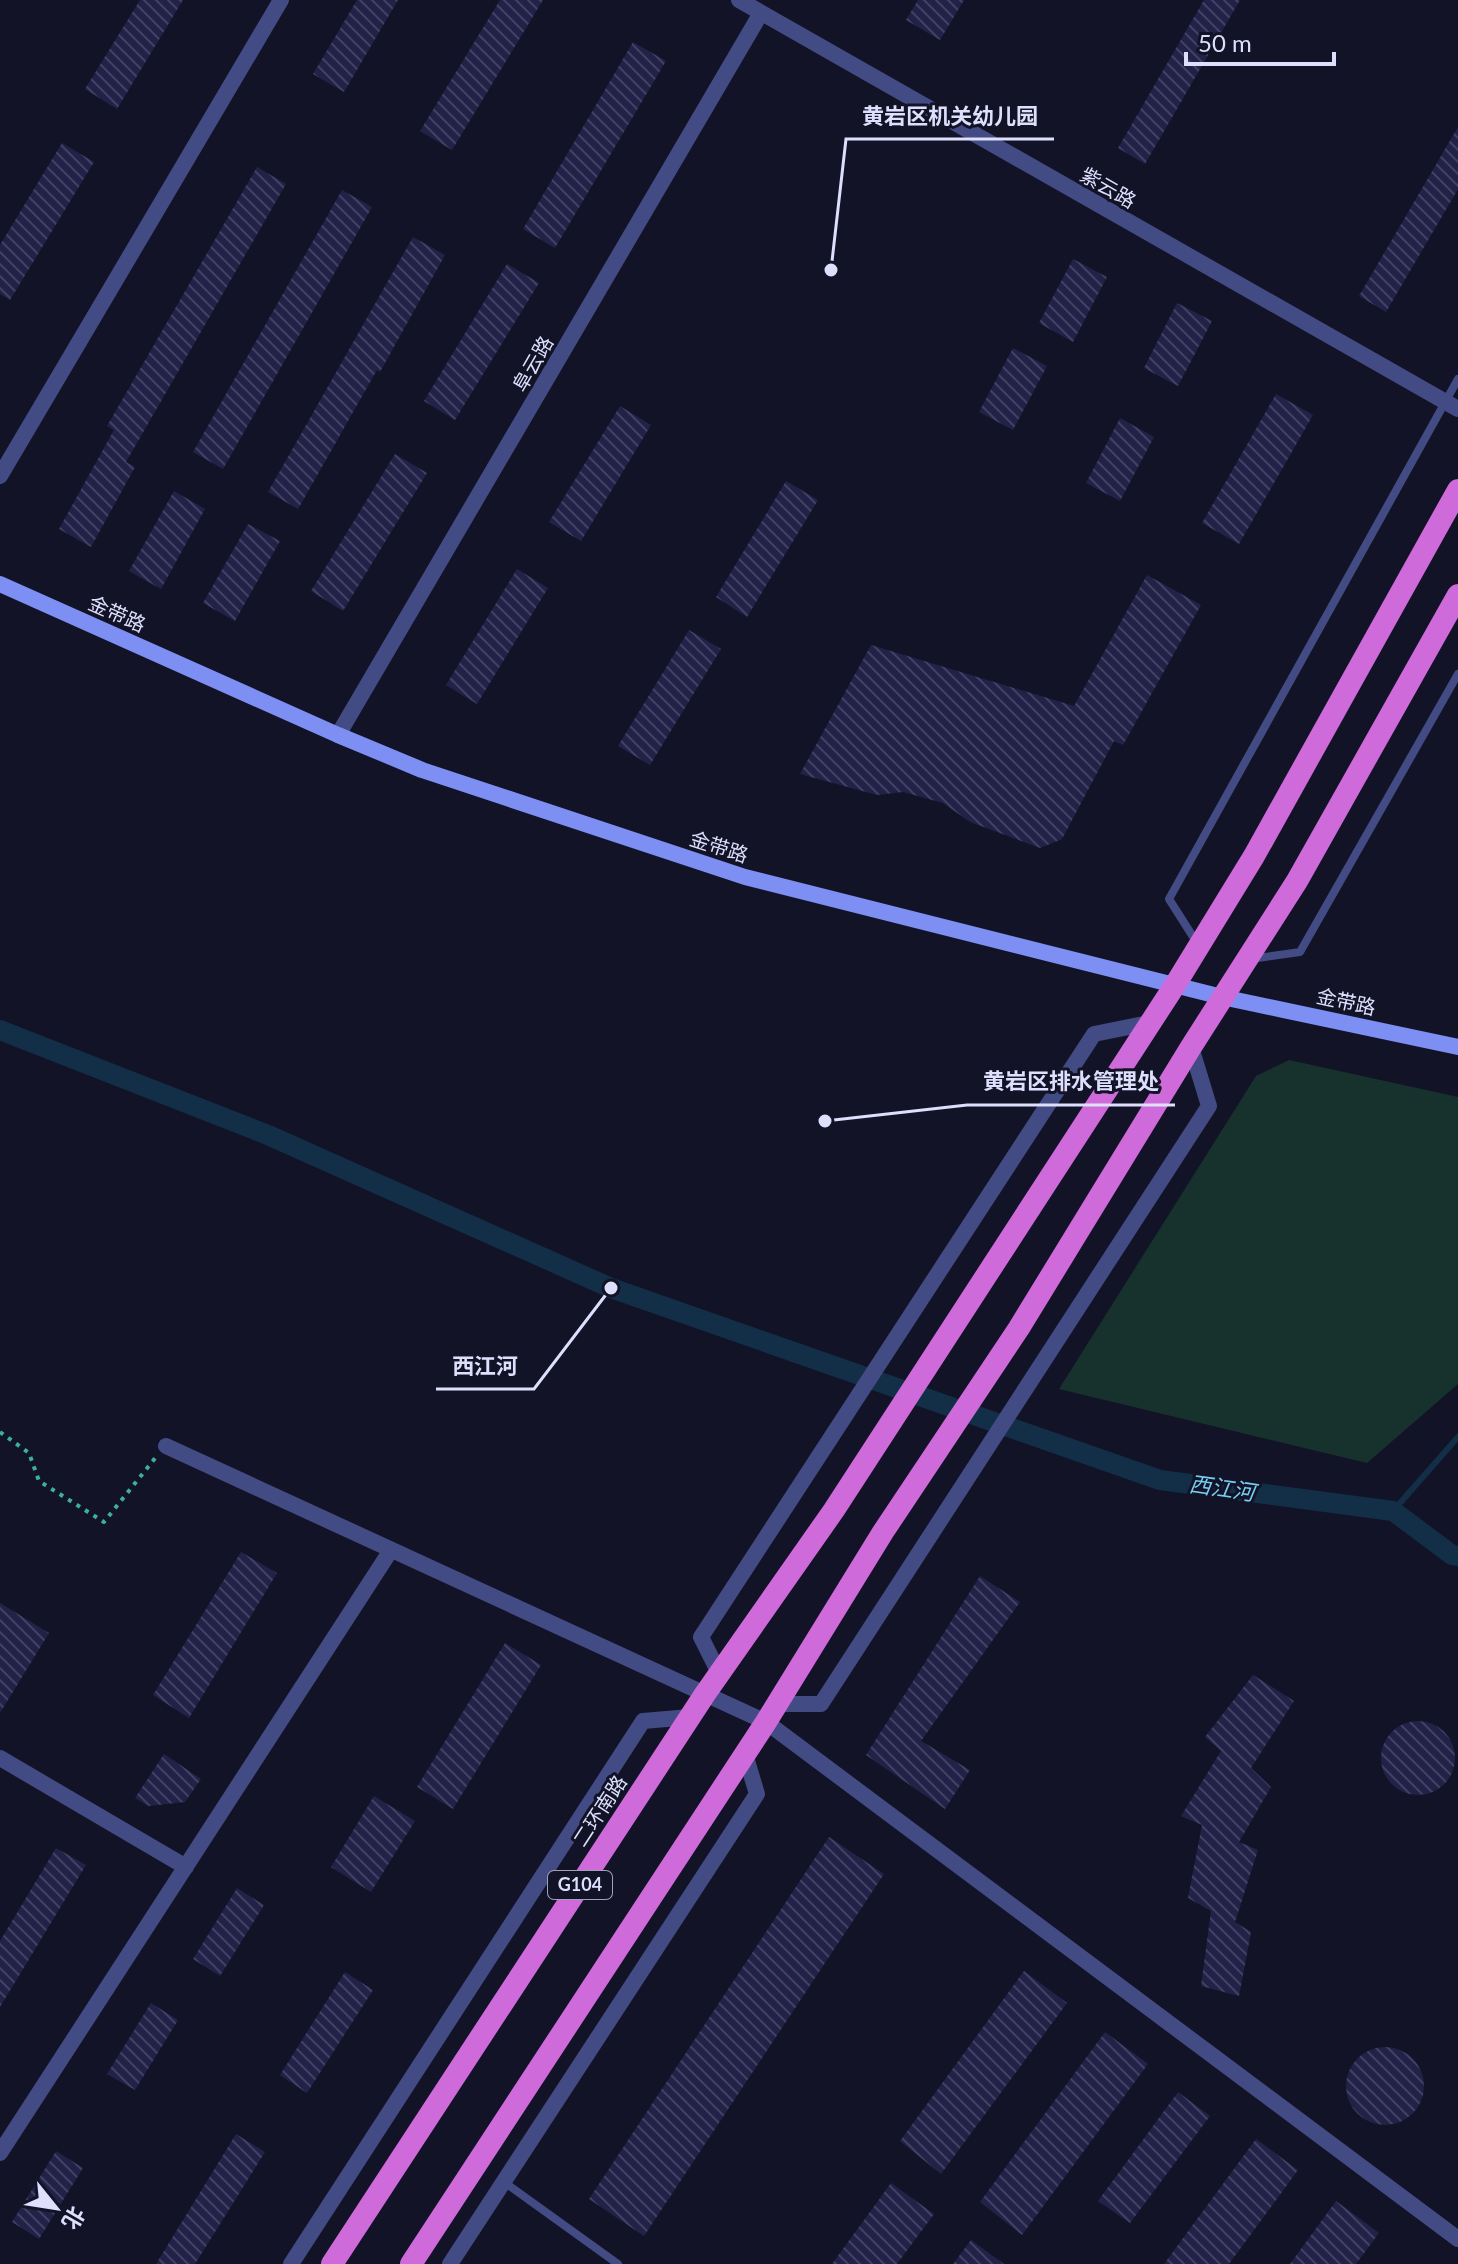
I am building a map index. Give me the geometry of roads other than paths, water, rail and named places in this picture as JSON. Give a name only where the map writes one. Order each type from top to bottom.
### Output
[{"type":"highway","name":"二环南路","points":[[332,2264],[705,1694],[834,1510],[1175,985],[1254,856],[1458,490]]},
{"type":"highway","points":[[411,2264],[745,1754],[883,1532],[1019,1328],[1222,997],[1297,881],[1458,595]]},
{"type":"main road","name":"金带路","points":[[0,584],[422,770],[745,877],[1222,997],[1458,1047]]},
{"type":"street","points":[[0,476],[281,0]]},
{"type":"street","name":"紫云路","points":[[739,0],[1451,406]]},
{"type":"street","name":"阜云路","points":[[338,735],[761,13]]},
{"type":"street","points":[[719,1673],[701,1637],[1094,1034],[1149,1023]]},
{"type":"street","points":[[771,1713],[821,1704],[1209,1106],[1191,1047]]},
{"type":"street","points":[[166,1446],[705,1694],[771,1713],[1458,2239]]},
{"type":"street","points":[[0,2153],[391,1550]]},
{"type":"street","points":[[291,2264],[643,1721],[690,1717]]},
{"type":"street","points":[[450,2264],[757,1794],[745,1754]]},
{"type":"street","points":[[0,1758],[186,1867]]},
{"type":"lane","points":[[1199,947],[1169,899],[1451,406],[1458,379]]},
{"type":"lane","points":[[1246,960],[1300,952],[1458,674]]},
{"type":"lane","points":[[503,2182],[618,2264]]},
{"type":"waterway","name":"西江河","points":[[0,1030],[268,1135],[611,1288],[1160,1480],[1393,1511],[1452,1555],[1458,1556]]},
{"type":"waterway","points":[[1393,1511],[1458,1437]]},
{"type":"place","name":"黄岩区机关幼儿园","points":[[831,270]]},
{"type":"place","name":"黄岩区排水管理处","points":[[825,1121]]},
{"type":"place","name":"西江河","points":[[611,1288]]}]
